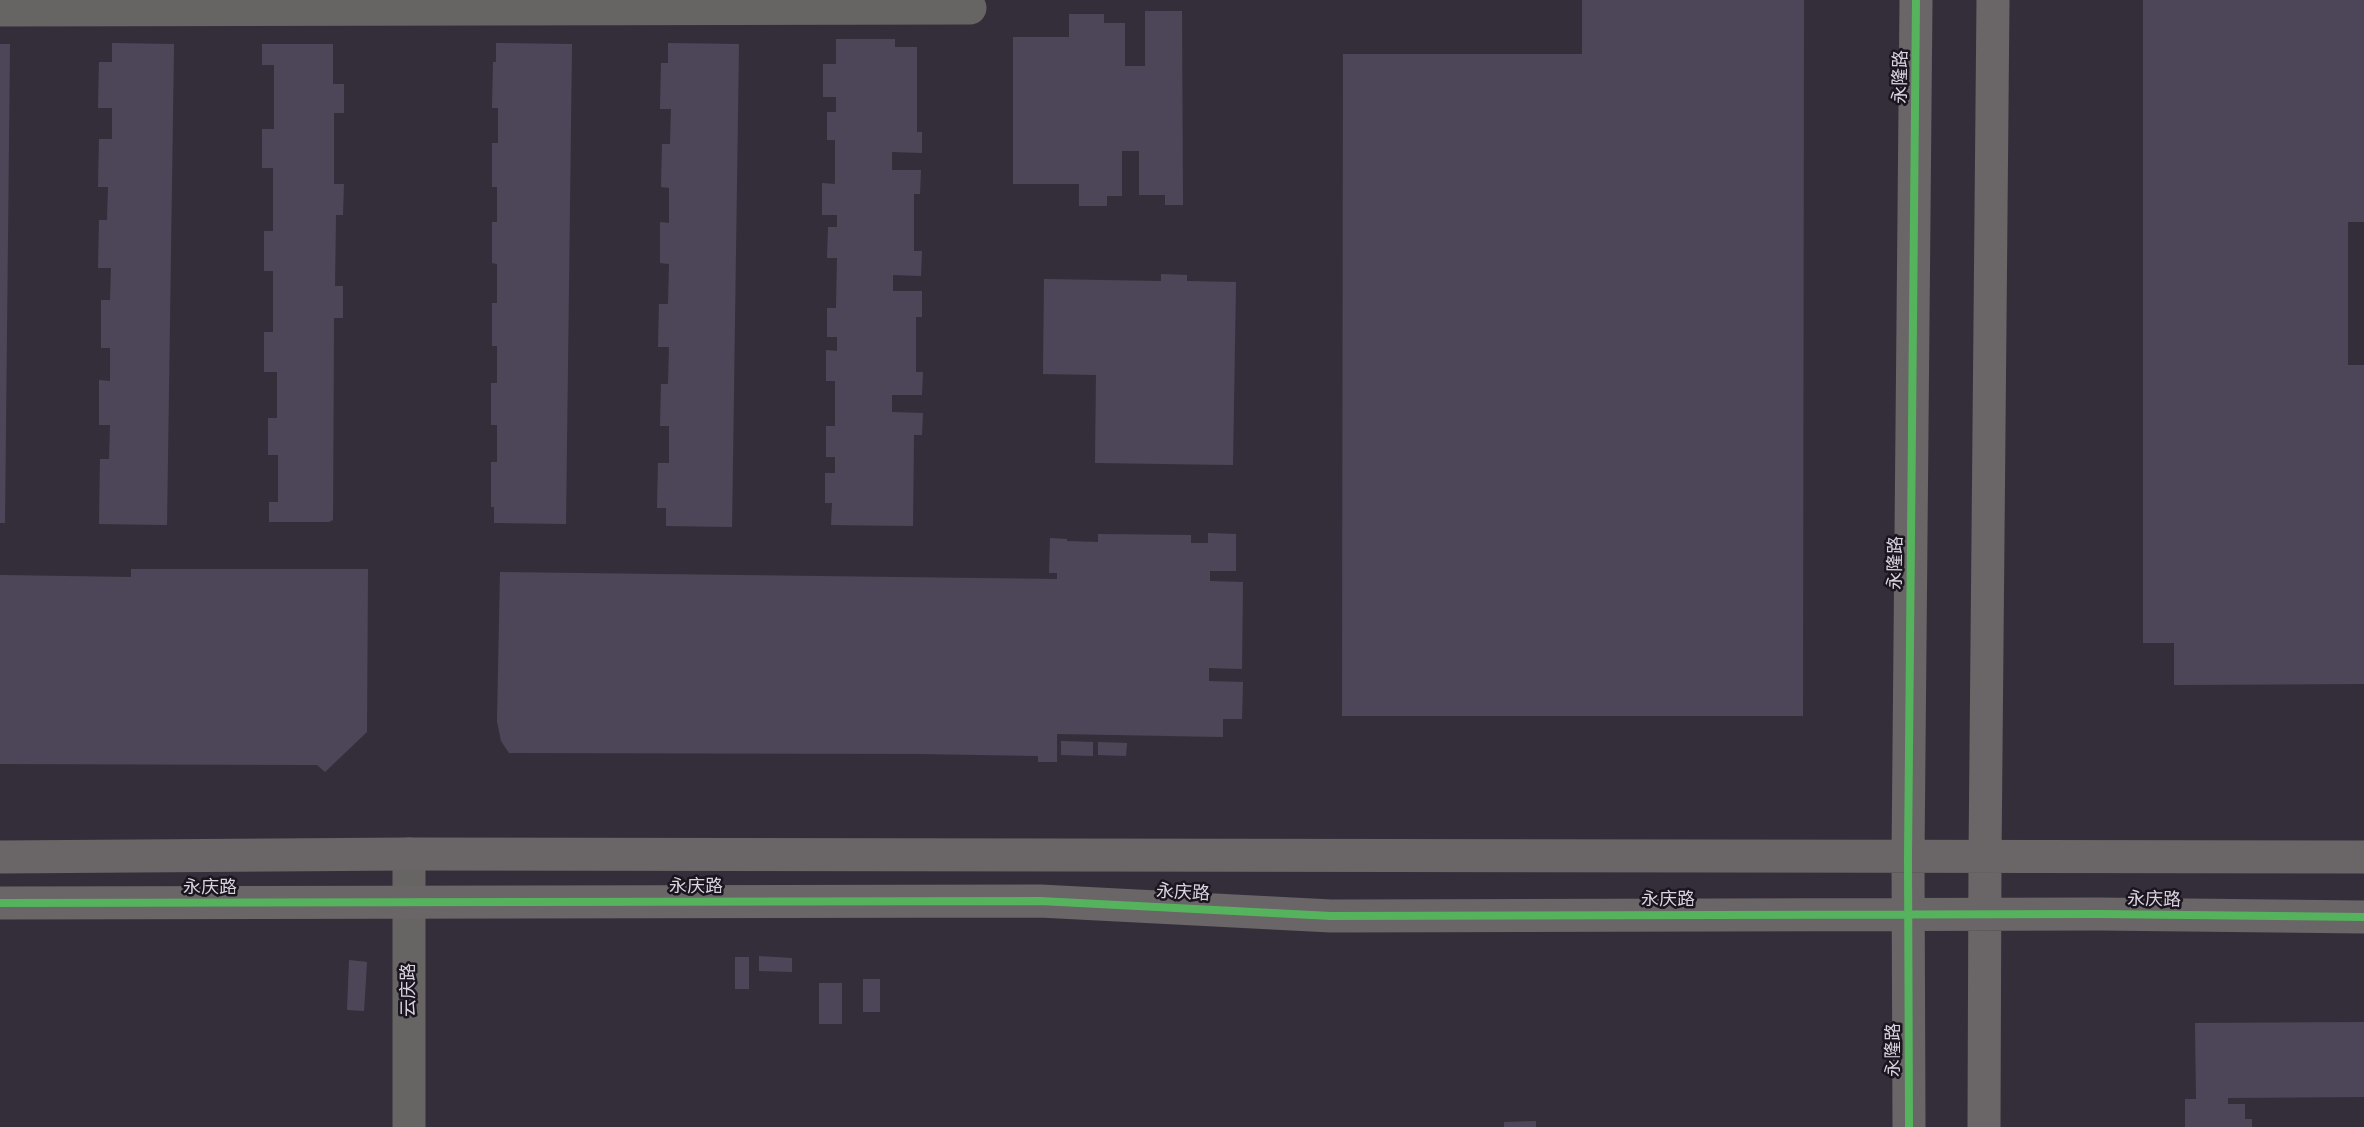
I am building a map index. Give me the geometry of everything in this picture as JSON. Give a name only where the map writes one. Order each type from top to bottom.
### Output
[{"type":"street","name":"永隆路","points":[[1909,1127],[1908,856],[1916,0]]},
{"type":"street","points":[[1984,1127],[1993,0]]},
{"type":"street","points":[[0,10],[970,8]]},
{"type":"street","name":"永庆路","points":[[0,857],[409,854],[2364,857]]},
{"type":"street","name":"云庆路","points":[[409,854],[409,1127]]},
{"type":"street","name":"永庆路","points":[[0,903],[1040,900],[1331,916],[1985,914],[2364,917]]},
{"type":"building","points":[[1582,0],[1804,0],[1803,716],[1342,716],[1343,54],[1582,54]]},
{"type":"building","points":[[2143,0],[2364,0],[2364,222],[2348,222],[2348,365],[2364,365],[2364,684],[2174,685],[2174,643],[2143,643]]},
{"type":"building","points":[[1145,11],[1182,11],[1183,205],[1165,205],[1165,195],[1139,195],[1139,151],[1122,151],[1122,196],[1107,196],[1107,206],[1079,206],[1079,184],[1013,184],[1013,37],[1069,37],[1069,14],[1104,14],[1104,23],[1125,23],[1125,66],[1145,66]]},
{"type":"building","points":[[836,39],[895,39],[895,47],[917,47],[917,132],[922,132],[922,153],[892,152],[892,170],[921,170],[920,194],[914,194],[914,251],[922,251],[921,276],[893,275],[893,291],[922,291],[922,317],[916,317],[916,372],[923,372],[922,395],[892,395],[892,412],[923,413],[922,435],[914,435],[913,526],[831,525],[832,503],[825,503],[825,473],[835,473],[835,457],[826,457],[826,426],[835,426],[835,381],[826,381],[826,350],[837,351],[837,337],[827,337],[827,308],[836,308],[837,258],[827,258],[828,227],[837,227],[837,215],[822,215],[822,183],[835,184],[835,140],[827,140],[827,112],[836,112],[836,97],[823,97],[823,64],[836,64]]},
{"type":"building","points":[[112,43],[174,44],[167,525],[99,524],[100,459],[109,459],[110,425],[99,425],[99,380],[110,381],[110,348],[101,348],[101,300],[110,300],[111,268],[98,268],[99,220],[107,220],[108,187],[98,187],[99,139],[112,139],[112,108],[98,108],[99,62],[112,62]]},
{"type":"building","points":[[496,43],[572,44],[566,524],[494,523],[494,507],[491,507],[491,462],[497,462],[497,425],[491,425],[491,383],[497,383],[497,346],[492,346],[492,303],[497,303],[497,264],[492,263],[492,222],[497,222],[497,187],[492,187],[492,143],[498,143],[498,108],[492,108],[493,62],[496,62]]},
{"type":"building","points":[[668,43],[739,44],[732,527],[666,526],[666,508],[657,508],[658,463],[669,463],[669,426],[660,426],[661,384],[668,384],[669,347],[658,347],[659,304],[668,304],[669,264],[660,263],[660,222],[669,223],[669,188],[661,187],[662,144],[670,144],[671,109],[660,109],[661,63],[668,63]]},
{"type":"building","points":[[0,44],[10,44],[5,523],[0,523]]},
{"type":"building","points":[[262,44],[333,44],[333,84],[344,84],[344,113],[334,113],[334,184],[344,184],[343,215],[336,215],[335,286],[343,286],[343,318],[334,318],[333,520],[329,522],[269,522],[269,502],[278,502],[278,455],[268,455],[268,418],[277,418],[277,372],[264,372],[264,332],[273,332],[273,271],[264,271],[264,231],[273,231],[273,168],[262,168],[262,129],[274,129],[274,65],[262,65]]},
{"type":"building","points":[[1161,274],[1187,275],[1187,281],[1236,282],[1233,465],[1095,463],[1096,375],[1043,374],[1044,279],[1161,281]]},
{"type":"building","points":[[1208,533],[1236,534],[1236,571],[1210,571],[1210,581],[1243,582],[1242,669],[1209,668],[1209,681],[1243,682],[1242,719],[1223,719],[1223,737],[1057,734],[1057,762],[1038,762],[1038,756],[919,754],[509,753],[501,741],[497,721],[500,572],[1057,579],[1057,573],[1049,573],[1050,538],[1098,542],[1098,534],[1191,535],[1191,543],[1208,543]]},
{"type":"building","points":[[131,569],[368,569],[367,732],[325,772],[317,765],[0,764],[0,575],[131,577]]},
{"type":"building","points":[[1061,741],[1093,742],[1093,756],[1061,755]]},
{"type":"building","points":[[1098,742],[1127,743],[1126,756],[1098,755]]},
{"type":"building","points":[[759,956],[792,958],[792,972],[759,971]]},
{"type":"building","points":[[735,957],[749,957],[749,989],[735,989]]},
{"type":"building","points":[[349,960],[367,962],[364,1011],[347,1010]]},
{"type":"building","points":[[863,979],[880,979],[880,1012],[863,1012]]},
{"type":"building","points":[[819,983],[842,983],[842,1024],[819,1024]]},
{"type":"building","points":[[2364,1022],[2364,1097],[2228,1098],[2228,1104],[2245,1104],[2245,1119],[2252,1119],[2252,1127],[2185,1127],[2185,1099],[2196,1099],[2195,1023]]},
{"type":"building","points":[[1536,1121],[1536,1127],[1504,1127],[1504,1122]]},
{"type":"cycle path","points":[[1909,1127],[1908,856],[1916,0]]},
{"type":"cycle path","points":[[0,903],[1040,901],[1331,916],[2099,914],[2364,917]]}]
